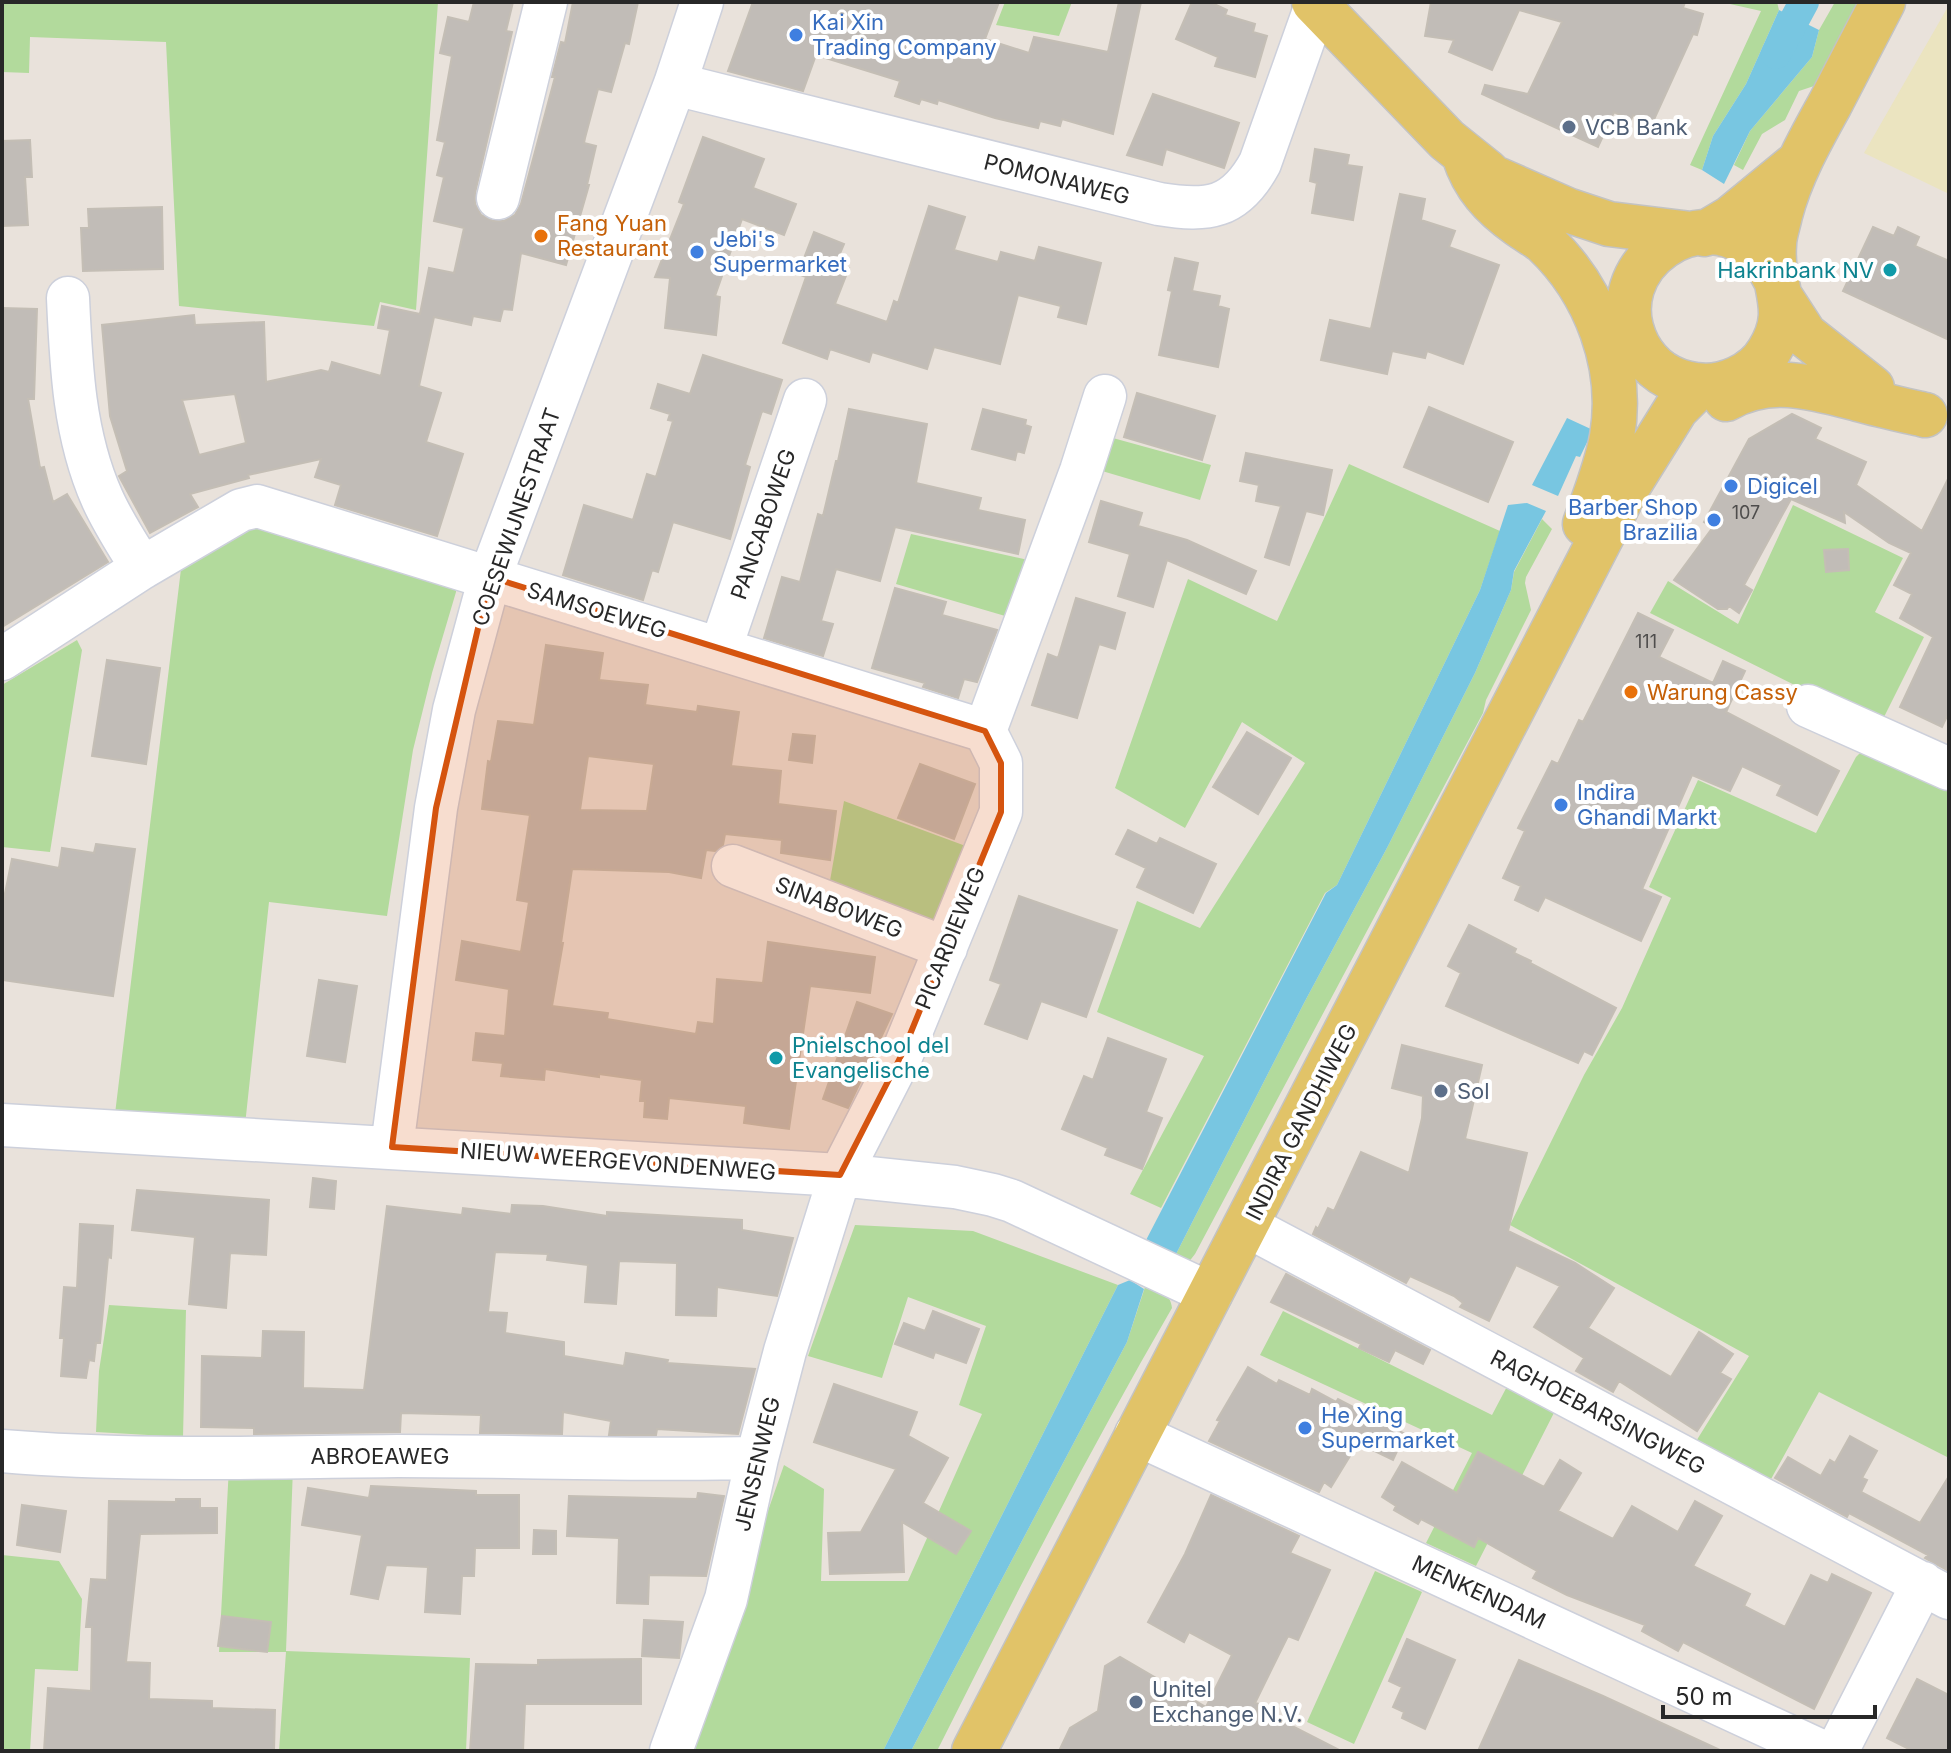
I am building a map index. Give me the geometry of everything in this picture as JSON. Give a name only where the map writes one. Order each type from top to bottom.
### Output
[{"type":"main road","points":[[1315,3],[1447,140],[1587,258],[1611,291],[1643,356],[1662,373],[1680,382],[1699,386],[1719,385],[1754,369],[1777,337],[1782,318],[1773,246],[1781,213],[1798,163],[1883,2]]},
{"type":"main road","points":[[1635,340],[1628,306],[1633,281],[1646,259],[1667,243],[1697,234],[1731,218],[1798,163]]},
{"type":"main road","points":[[1479,166],[1567,210],[1609,224],[1697,234],[1717,233],[1742,242],[1762,258],[1805,335],[1872,388]]},
{"type":"main road","points":[[1479,166],[1471,176],[1485,197],[1543,241],[1577,281],[1597,317],[1608,353],[1614,382],[1612,439],[1573,563],[1580,578],[1626,526],[1663,462],[1691,424],[1710,408],[1738,392],[1771,383],[1806,385],[1937,421]]},
{"type":"main road","name":"INDIRA GANDHIWEG","points":[[1625,491],[1639,424],[1635,340]]},
{"type":"main road","points":[[1754,369],[1791,365],[1817,368],[1872,388],[1937,421]]},
{"type":"main road","name":"INDIRA GANDHIWEG","points":[[974,1751],[1136,1434],[1197,1287],[1247,1226],[1625,491],[1676,409],[1699,386]]},
{"type":"street","points":[[498,198],[546,2]]},
{"type":"street","name":"COESEWIJNESTRAAT","points":[[392,1147],[436,808],[454,710],[490,577],[675,84],[702,2]]},
{"type":"street","name":"POMONAWEG","points":[[675,84],[1159,204],[1185,209],[1209,208],[1233,199],[1249,183],[1260,163],[1315,3]]},
{"type":"street","points":[[68,298],[72,382],[90,466],[114,522],[142,568]]},
{"type":"street","points":[[985,731],[1081,471],[1105,396]]},
{"type":"street","name":"PANCABOWEG","points":[[721,647],[805,400]]},
{"type":"street","name":"SAMSOEWEG","points":[[2,659],[142,568],[241,510],[257,506],[985,731]]},
{"type":"street","points":[[1808,706],[1949,769]]},
{"type":"street","name":"PICARDIEWEG","points":[[840,1175],[902,1054],[1001,812],[1001,763],[985,731]]},
{"type":"street","name":"SINABOWEG","points":[[733,866],[946,948]]},
{"type":"street","name":"NIEUW WEERGEVONDENWEG","points":[[2,1125],[840,1175],[955,1187],[993,1195],[1197,1287]]},
{"type":"street","name":"JENSENWEG","points":[[671,1751],[726,1599],[757,1458],[785,1351],[840,1175]]},
{"type":"street","name":"RAGHOEBARSINGWEG","points":[[1247,1226],[1936,1590]]},
{"type":"street","name":"MENKENDAM","points":[[1136,1434],[1821,1751]]},
{"type":"street","name":"ABROEAWEG","points":[[2,1451],[125,1457],[757,1458]]},
{"type":"street","points":[[1837,1751],[1936,1590]]},
{"type":"highlighted area","points":[[490,577],[985,731],[1001,763],[1001,812],[902,1054],[840,1175],[392,1147],[436,808]]},
{"type":"green space","points":[[2,2],[438,2],[416,310],[380,302],[374,326],[179,306],[166,42],[30,37],[29,73],[2,72]]},
{"type":"green space","points":[[1005,2],[1072,2],[1059,36],[996,25]]},
{"type":"green space","points":[[1721,2],[1777,2],[1779,10],[1746,84],[1713,136],[1702,170],[1690,165],[1761,11]]},
{"type":"green space","points":[[1835,2],[1860,2],[1817,85],[1799,91],[1785,120],[1762,134],[1743,170],[1734,165],[1750,131],[1812,57],[1819,30]]},
{"type":"green space","points":[[1102,435],[1211,465],[1200,500],[1092,468]]},
{"type":"green space","points":[[1349,464],[1500,531],[1480,590],[1337,885],[1325,893],[1161,1208],[1130,1194],[1204,1056],[1097,1012],[1137,901],[1200,928],[1305,763],[1242,722],[1185,828],[1115,788],[1188,579],[1277,621]]},
{"type":"green space","points":[[1793,505],[1903,558],[1875,612],[1924,637],[1879,727],[1650,613],[1668,581],[1738,624]]},
{"type":"green space","points":[[1542,519],[1552,529],[1526,577],[1531,610],[1486,700],[1483,713],[1195,1254],[1188,1263],[1174,1258],[1475,673],[1511,590],[1514,572]]},
{"type":"green space","points":[[252,524],[456,583],[413,750],[387,916],[269,902],[245,1125],[115,1114],[181,569]]},
{"type":"green space","points":[[911,534],[1046,564],[1029,623],[896,584]]},
{"type":"green space","points":[[77,640],[82,650],[50,852],[2,847],[2,685]]},
{"type":"green space","points":[[1864,749],[1949,776],[1949,1458],[1819,1392],[1765,1490],[1690,1451],[1749,1356],[1510,1225],[1584,1075],[1622,1008],[1671,898],[1649,887],[1698,780],[1816,833],[1856,757]]},
{"type":"green space","points":[[844,801],[990,855],[959,933],[828,892]]},
{"type":"green space","points":[[855,1225],[973,1231],[1118,1285],[883,1751],[680,1751],[703,1697],[784,1465],[824,1489],[821,1581],[908,1581],[982,1414],[959,1405],[986,1326],[908,1297],[882,1378],[808,1356]]},
{"type":"green space","points":[[1146,1284],[1166,1295],[1172,1308],[1051,1528],[937,1751],[911,1751],[1127,1342]]},
{"type":"green space","points":[[109,1305],[186,1310],[183,1437],[96,1432],[99,1371]]},
{"type":"green space","points":[[1283,1311],[1492,1415],[1512,1377],[1560,1401],[1476,1566],[1426,1543],[1472,1453],[1260,1355]]},
{"type":"green space","points":[[229,1467],[293,1468],[286,1651],[470,1658],[466,1751],[279,1751],[286,1652],[219,1652]]},
{"type":"green space","points":[[2,1555],[59,1561],[82,1599],[78,1671],[35,1669],[30,1751],[2,1751]]},
{"type":"green space","points":[[1375,1571],[1422,1592],[1354,1744],[1307,1722]]},
{"type":"sand","points":[[1949,5],[1949,194],[1864,153]]},
{"type":"water","points":[[1779,10],[1819,30],[1812,57],[1750,131],[1724,184],[1702,170],[1713,136],[1746,84]]},
{"type":"water","points":[[1567,418],[1593,430],[1580,457],[1576,456],[1558,496],[1532,485]]},
{"type":"water","points":[[1527,503],[1546,511],[1514,571],[1511,590],[1475,673],[1388,846],[1174,1258],[1144,1244],[1326,893],[1337,885],[1480,590],[1508,505]]},
{"type":"water","points":[[1130,1280],[1144,1289],[1127,1342],[911,1751],[883,1751],[1118,1285]]},
{"type":"building","points":[[474,2],[513,2],[506,31],[512,32],[475,193],[475,204],[481,215],[493,221],[504,221],[515,215],[521,204],[555,77],[552,77],[561,42],[565,43],[573,2],[638,2],[629,44],[625,43],[611,92],[598,89],[584,143],[596,146],[589,185],[566,265],[521,253],[512,310],[503,309],[500,321],[473,316],[471,325],[434,317],[419,386],[441,393],[426,442],[463,454],[437,536],[335,505],[341,485],[315,477],[321,459],[248,475],[249,478],[190,494],[198,507],[150,533],[119,476],[127,471],[110,416],[102,325],[194,315],[195,325],[264,322],[266,382],[321,370],[329,372],[332,362],[381,376],[390,330],[378,328],[382,306],[420,314],[429,268],[454,273],[464,228],[434,221],[444,177],[437,175],[445,142],[437,140],[452,56],[440,53],[448,17],[469,22]],"holes":[[[235,394],[246,443],[199,455],[182,400]]]},
{"type":"building","points":[[753,2],[999,2],[985,39],[1029,53],[1034,37],[1108,52],[1119,2],[1141,2],[1113,134],[1062,119],[1060,126],[1040,121],[1038,128],[938,100],[937,104],[921,99],[919,104],[895,96],[900,81],[816,55],[803,91],[728,71]]},
{"type":"building","points":[[1192,2],[1210,2],[1227,10],[1225,15],[1255,24],[1253,32],[1267,36],[1255,77],[1215,66],[1218,57],[1176,39]]},
{"type":"building","points":[[1431,2],[1685,2],[1683,8],[1703,14],[1697,35],[1693,34],[1652,124],[1633,115],[1631,120],[1614,112],[1598,147],[1482,94],[1485,85],[1528,94],[1562,22],[1519,10],[1492,70],[1449,52],[1454,40],[1425,36]]},
{"type":"building","points":[[1153,94],[1239,123],[1224,168],[1166,149],[1162,165],[1127,155]]},
{"type":"building","points":[[703,137],[764,159],[753,188],[796,204],[784,235],[742,219],[715,296],[720,297],[716,335],[665,328],[670,278],[655,277],[684,204],[679,202]]},
{"type":"building","points":[[30,140],[32,177],[25,177],[28,225],[2,226],[2,141]]},
{"type":"building","points":[[1315,149],[1349,155],[1347,165],[1362,167],[1353,220],[1312,213],[1317,183],[1310,181]]},
{"type":"building","points":[[1400,194],[1425,199],[1421,220],[1455,231],[1449,247],[1499,265],[1463,364],[1427,351],[1425,358],[1392,351],[1387,374],[1321,360],[1330,320],[1371,329]]},
{"type":"building","points":[[929,206],[965,217],[954,250],[998,262],[1001,252],[1035,261],[1039,247],[1101,263],[1086,324],[1058,317],[1061,306],[1018,295],[1000,364],[934,347],[927,369],[872,352],[869,362],[830,349],[827,359],[783,343],[806,277],[798,274],[814,232],[844,244],[836,263],[849,268],[835,304],[887,322],[894,301],[898,303]]},
{"type":"building","points":[[162,207],[163,269],[83,271],[81,228],[89,228],[88,209]]},
{"type":"building","name":"Hakrinbank NV","points":[[1873,227],[1894,236],[1898,227],[1919,237],[1915,246],[1949,261],[1949,340],[1843,291]]},
{"type":"building","points":[[1175,258],[1198,263],[1192,291],[1220,296],[1218,306],[1229,309],[1218,367],[1159,355],[1172,291],[1168,290]]},
{"type":"building","points":[[2,308],[37,309],[34,399],[28,399],[40,468],[44,467],[53,502],[67,494],[108,562],[2,627]]},
{"type":"building","points":[[703,355],[782,380],[771,414],[762,411],[745,465],[750,467],[730,539],[673,522],[658,572],[652,570],[643,600],[563,575],[584,505],[633,520],[647,474],[656,477],[673,421],[668,420],[670,414],[651,408],[658,384],[690,394]]},
{"type":"building","points":[[1137,393],[1215,416],[1202,460],[1124,437]]},
{"type":"building","points":[[1429,407],[1513,442],[1488,502],[1404,467]]},
{"type":"building","points":[[849,409],[927,424],[916,483],[981,498],[978,510],[1025,520],[1018,554],[895,527],[880,581],[836,569],[821,621],[833,624],[823,656],[764,638],[782,577],[800,582],[818,514],[823,516]]},
{"type":"building","points":[[983,409],[1026,420],[1025,425],[1031,427],[1024,453],[1017,451],[1015,460],[972,449]]},
{"type":"building","points":[[1792,414],[1821,428],[1815,439],[1866,462],[1856,485],[1922,531],[1949,477],[1949,712],[1942,727],[1900,707],[1933,637],[1900,618],[1912,594],[1894,585],[1911,553],[1889,543],[1844,512],[1845,523],[1791,499],[1744,585],[1752,590],[1739,613],[1729,606],[1718,609],[1674,580],[1713,527],[1704,522],[1749,439]]},
{"type":"building","points":[[1246,453],[1332,470],[1323,515],[1306,511],[1289,565],[1265,557],[1281,506],[1256,501],[1259,485],[1240,481]]},
{"type":"building","points":[[1101,501],[1142,513],[1138,526],[1187,540],[1256,571],[1246,594],[1167,560],[1153,607],[1118,596],[1130,554],[1089,542]]},
{"type":"building","points":[[1848,549],[1849,570],[1826,572],[1824,550]]},
{"type":"building","points":[[895,588],[946,602],[942,615],[997,630],[977,682],[964,679],[958,698],[923,687],[925,683],[872,668]]},
{"type":"building","points":[[1076,598],[1125,613],[1115,649],[1099,644],[1077,718],[1032,705],[1048,654],[1058,658]]},
{"type":"building","points":[[1638,613],[1673,630],[1659,657],[1713,683],[1723,661],[1745,671],[1726,712],[1839,771],[1817,815],[1777,795],[1782,785],[1742,766],[1730,791],[1692,775],[1642,889],[1661,897],[1641,941],[1545,897],[1538,911],[1515,900],[1521,886],[1503,878],[1525,831],[1518,828],[1552,761],[1558,764],[1579,720],[1583,722]]},
{"type":"building","points":[[546,645],[603,653],[599,680],[648,685],[645,705],[697,712],[698,706],[739,712],[731,766],[781,771],[778,804],[836,811],[830,860],[781,853],[782,840],[725,834],[723,845],[715,851],[706,850],[701,878],[669,872],[572,869],[561,943],[552,1006],[608,1013],[607,1019],[696,1034],[698,1022],[714,1024],[717,979],[763,983],[768,942],[875,957],[870,993],[810,986],[789,1129],[744,1123],[746,1106],[669,1098],[667,1119],[644,1117],[645,1101],[640,1101],[642,1080],[545,1069],[544,1080],[501,1076],[503,1063],[473,1060],[476,1033],[505,1036],[509,989],[456,980],[462,941],[521,952],[529,902],[517,900],[530,815],[482,809],[488,761],[491,762],[498,721],[534,725]],"holes":[[[588,756],[654,764],[647,811],[580,810]]]},
{"type":"building","points":[[107,660],[160,668],[146,764],[92,756]]},
{"type":"building","points":[[1247,732],[1291,758],[1258,814],[1213,787]]},
{"type":"building","points":[[793,734],[815,736],[812,763],[789,760]]},
{"type":"building","points":[[920,764],[975,784],[954,839],[898,818]]},
{"type":"building","points":[[1128,830],[1157,844],[1160,838],[1216,864],[1193,913],[1137,887],[1146,868],[1116,854]]},
{"type":"building","points":[[96,844],[135,849],[113,996],[2,980],[2,908],[12,859],[59,868],[62,848],[94,853]]},
{"type":"building","points":[[1019,896],[1117,930],[1086,1017],[1041,1001],[1027,1039],[985,1024],[1001,984],[990,980]]},
{"type":"building","points":[[1469,925],[1516,949],[1514,953],[1530,963],[1616,1008],[1592,1055],[1584,1051],[1578,1063],[1446,1006],[1461,973],[1448,966]]},
{"type":"building","points":[[319,980],[357,986],[345,1062],[307,1056]]},
{"type":"building","points":[[857,1002],[892,1014],[848,1108],[823,1099]]},
{"type":"building","points":[[1108,1038],[1166,1059],[1146,1112],[1162,1118],[1142,1169],[1105,1155],[1108,1148],[1062,1129],[1084,1076],[1093,1080]]},
{"type":"building","points":[[1402,1045],[1482,1065],[1465,1139],[1527,1153],[1508,1231],[1575,1263],[1614,1288],[1588,1328],[1671,1377],[1699,1332],[1733,1354],[1720,1373],[1731,1379],[1697,1431],[1619,1381],[1613,1392],[1576,1371],[1584,1358],[1534,1327],[1560,1286],[1516,1265],[1489,1321],[1460,1307],[1463,1303],[1454,1296],[1410,1276],[1406,1283],[1313,1234],[1328,1208],[1334,1211],[1361,1152],[1409,1173],[1422,1118],[1423,1096],[1392,1088]]},
{"type":"building","points":[[313,1178],[336,1181],[334,1209],[310,1207]]},
{"type":"building","points":[[137,1190],[269,1200],[266,1255],[230,1253],[226,1308],[189,1304],[195,1237],[132,1230]]},
{"type":"building","points":[[512,1205],[543,1206],[607,1216],[607,1212],[742,1220],[742,1230],[793,1238],[777,1296],[717,1287],[716,1316],[676,1315],[677,1263],[619,1261],[616,1304],[585,1302],[588,1265],[547,1260],[548,1254],[495,1252],[488,1312],[507,1313],[505,1333],[564,1342],[564,1356],[624,1366],[626,1353],[668,1360],[667,1363],[755,1369],[738,1434],[657,1429],[656,1435],[609,1435],[611,1421],[563,1412],[562,1434],[480,1433],[481,1415],[401,1413],[400,1432],[254,1434],[254,1428],[201,1427],[202,1356],[262,1358],[263,1331],[304,1332],[303,1388],[364,1390],[387,1206],[462,1215],[463,1208],[511,1214]]},
{"type":"building","points":[[80,1224],[113,1226],[100,1343],[96,1343],[94,1361],[89,1360],[86,1378],[61,1376],[64,1287],[77,1288]]},
{"type":"building","points":[[1286,1274],[1430,1350],[1423,1364],[1395,1350],[1389,1362],[1359,1348],[1361,1344],[1271,1302]]},
{"type":"building","points":[[933,1311],[979,1329],[966,1363],[935,1352],[933,1358],[895,1344],[904,1323],[925,1331]]},
{"type":"building","name":"He Xing Supermarket","points":[[1248,1367],[1277,1384],[1279,1380],[1310,1395],[1312,1389],[1336,1402],[1338,1399],[1405,1434],[1393,1460],[1358,1443],[1331,1487],[1324,1482],[1319,1492],[1209,1441],[1220,1421],[1217,1420]]},
{"type":"building","points":[[834,1384],[917,1412],[908,1436],[948,1458],[923,1503],[971,1531],[956,1554],[902,1522],[904,1572],[830,1574],[828,1533],[861,1532],[896,1469],[814,1442]]},
{"type":"building","points":[[1850,1436],[1877,1451],[1862,1478],[1867,1480],[1861,1492],[1920,1523],[1949,1476],[1949,1571],[1925,1558],[1928,1555],[1849,1513],[1847,1517],[1775,1478],[1788,1457],[1821,1476],[1830,1460],[1835,1463]]},
{"type":"building","points":[[1478,1452],[1544,1487],[1560,1460],[1581,1473],[1558,1511],[1613,1539],[1632,1506],[1678,1532],[1695,1501],[1722,1516],[1693,1566],[1750,1594],[1744,1606],[1785,1627],[1811,1575],[1828,1583],[1832,1574],[1871,1593],[1814,1709],[1683,1642],[1678,1651],[1642,1631],[1645,1625],[1567,1595],[1533,1578],[1537,1571],[1478,1538],[1474,1547],[1421,1519],[1418,1524],[1394,1510],[1396,1506],[1382,1497],[1402,1462],[1457,1493]]},
{"type":"building","points":[[371,1486],[476,1491],[476,1495],[519,1495],[519,1548],[475,1548],[474,1576],[462,1576],[460,1614],[425,1612],[428,1567],[386,1565],[378,1599],[351,1594],[362,1535],[302,1525],[308,1488],[369,1498]]},
{"type":"building","points":[[698,1493],[724,1496],[706,1576],[649,1575],[648,1604],[617,1603],[619,1538],[567,1536],[569,1496],[697,1499]]},
{"type":"building","points":[[1211,1495],[1299,1536],[1290,1553],[1330,1570],[1298,1640],[1288,1636],[1255,1703],[1259,1704],[1257,1708],[1341,1751],[1059,1751],[1070,1728],[1098,1711],[1105,1666],[1120,1657],[1206,1707],[1232,1655],[1189,1632],[1184,1642],[1148,1622],[1185,1554]]},
{"type":"building","points":[[176,1499],[200,1499],[200,1508],[217,1508],[217,1533],[140,1534],[126,1662],[150,1663],[149,1699],[212,1701],[212,1708],[275,1710],[274,1751],[44,1751],[48,1688],[91,1691],[92,1627],[86,1627],[91,1579],[107,1580],[109,1501],[176,1502]]},
{"type":"building","points":[[22,1505],[66,1511],[60,1552],[17,1545]]},
{"type":"building","points":[[534,1530],[556,1531],[556,1554],[533,1554]]},
{"type":"building","points":[[222,1616],[271,1622],[267,1652],[218,1646]]},
{"type":"building","points":[[644,1620],[683,1622],[679,1658],[642,1656]]},
{"type":"building","points":[[1407,1639],[1455,1660],[1425,1729],[1402,1718],[1404,1712],[1393,1707],[1402,1687],[1389,1681]]},
{"type":"building","points":[[641,1659],[641,1704],[525,1704],[523,1751],[470,1751],[476,1664],[538,1665],[538,1660]]},
{"type":"building","points":[[1519,1660],[1603,1696],[1722,1751],[1478,1751]]},
{"type":"building","points":[[1917,1679],[1949,1695],[1949,1751],[1913,1751],[1887,1738]]},
{"type":"waterway","points":[[1776,54],[1804,2]]},
{"type":"place","name":"Kai Xin Trading Company","points":[[796,35]]},
{"type":"place","name":"VCB Bank","points":[[1569,127]]},
{"type":"place","name":"Fang Yuan Restaurant","points":[[541,236]]},
{"type":"place","name":"Jebi's Supermarket","points":[[697,252]]},
{"type":"place","name":"Hakrinbank NV","points":[[1890,270]]},
{"type":"place","name":"Digicel","points":[[1731,486]]},
{"type":"place","name":"Barber Shop Brazilia","points":[[1714,520]]},
{"type":"place","name":"Warung Cassy","points":[[1631,692]]},
{"type":"place","name":"Indira Ghandi Markt","points":[[1561,805]]},
{"type":"place","name":"Pnielschool del Evangelische","points":[[776,1058]]},
{"type":"place","name":"Sol","points":[[1441,1091]]},
{"type":"place","name":"He Xing Supermarket","points":[[1305,1428]]},
{"type":"place","name":"Unitel Exchange N.V.","points":[[1136,1702]]}]
